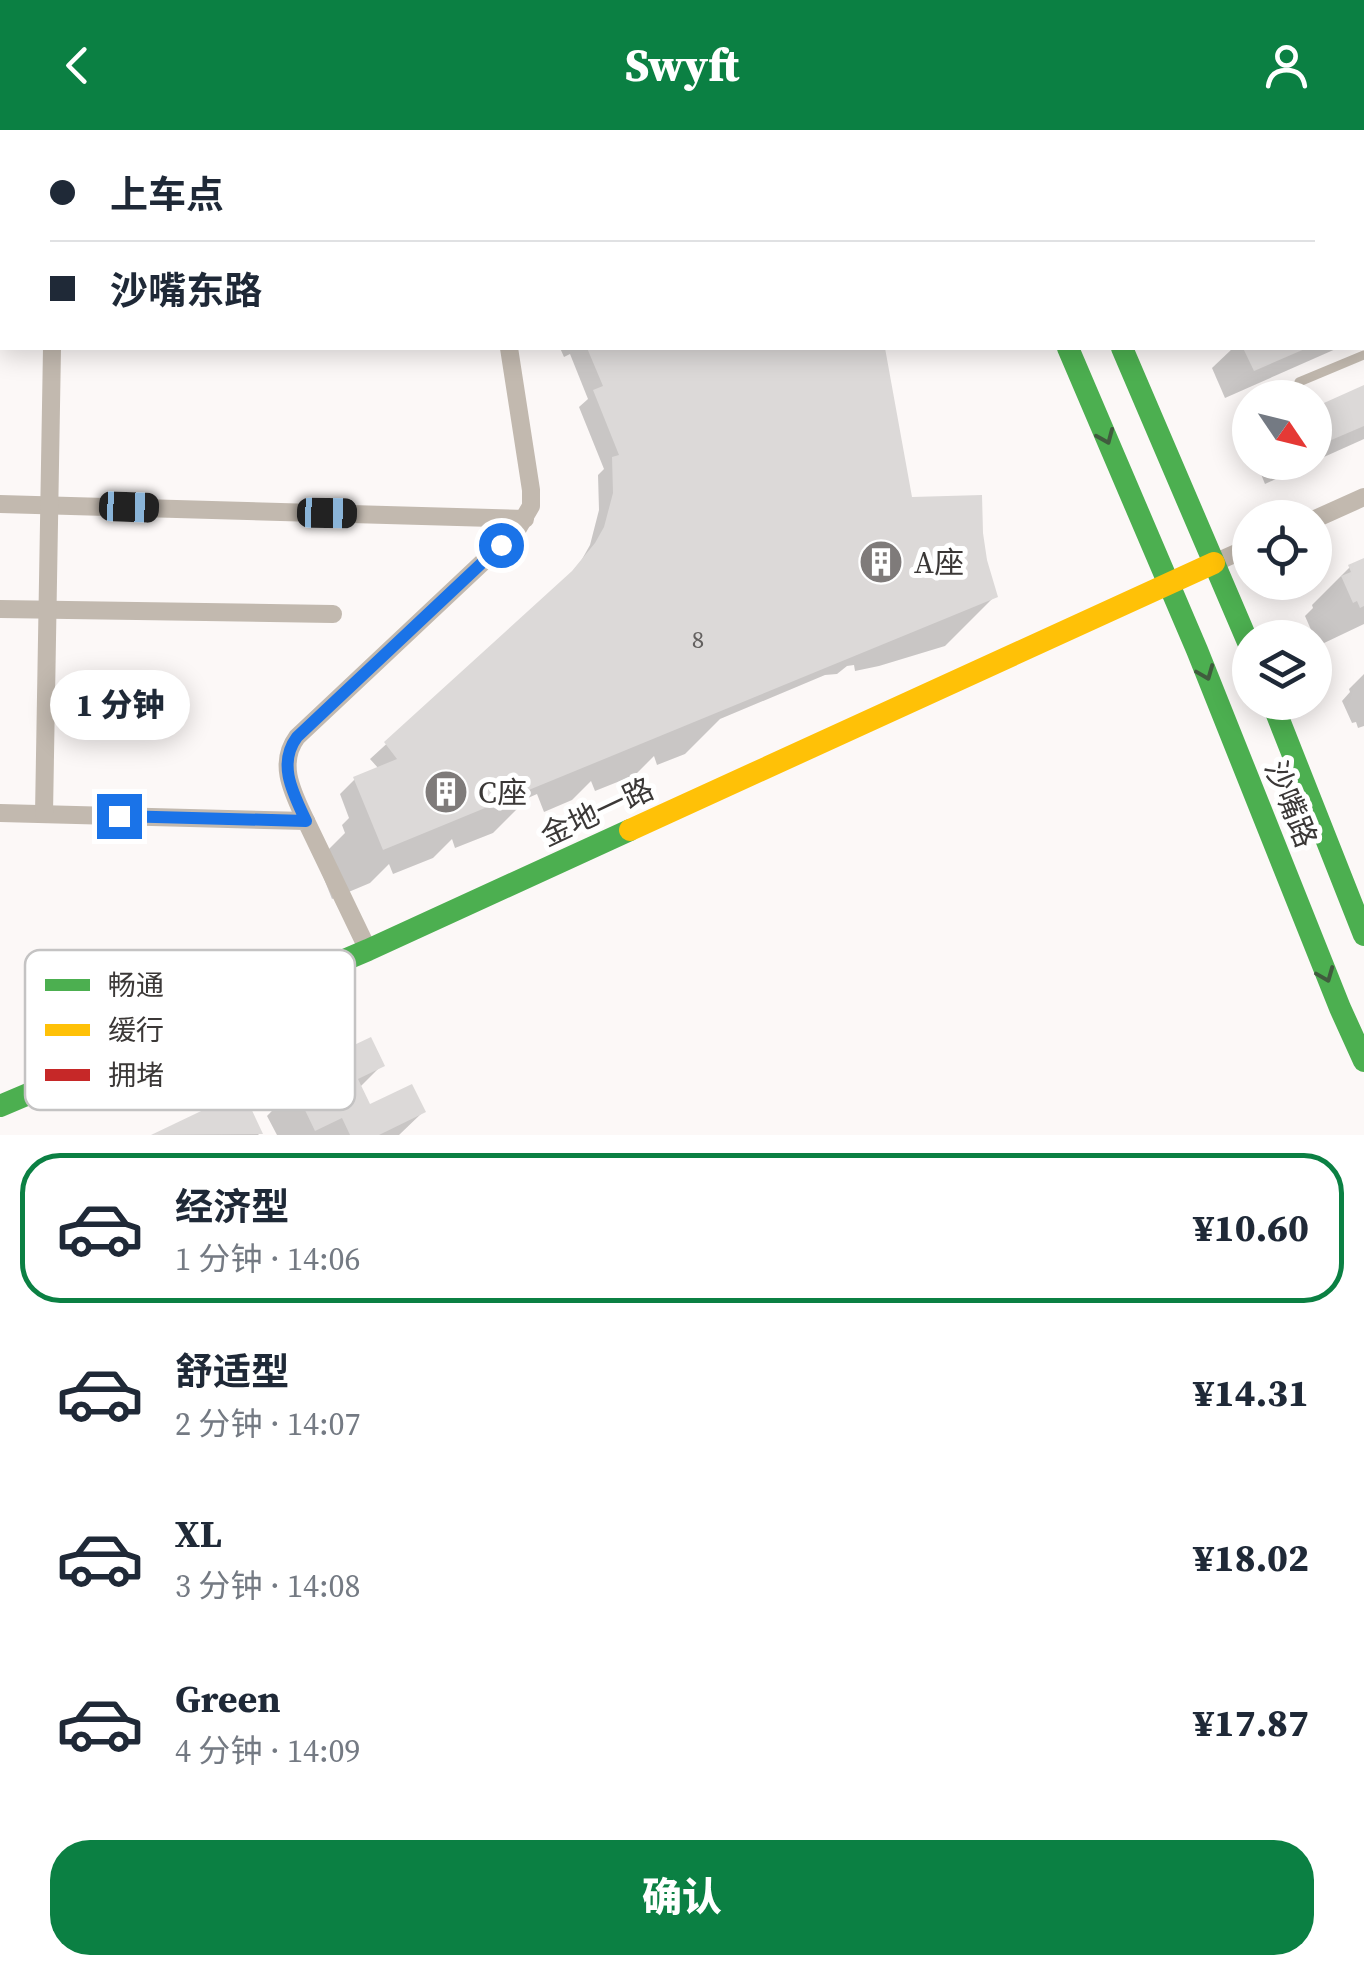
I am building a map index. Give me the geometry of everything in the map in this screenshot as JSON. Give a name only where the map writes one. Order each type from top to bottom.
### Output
[{"type":"street","points":[[44,814],[52,350]]},
{"type":"street","points":[[368,950],[294,795],[286,760],[297,737],[525,519],[531,506],[531,490],[509,350]]},
{"type":"street","name":"沙嘴路","points":[[1069,350],[1169,583],[1364,1061]]},
{"type":"street","points":[[1123,350],[1238,620]]},
{"type":"street","points":[[1332,512],[1364,498]]},
{"type":"street","points":[[0,504],[525,519]]},
{"type":"street","points":[[1214,563],[1232,555]]},
{"type":"street","name":"金地一路","points":[[355,956],[1214,563]]},
{"type":"street","points":[[0,609],[333,614]]},
{"type":"street","name":"沙嘴路","points":[[1279,720],[1364,935]]},
{"type":"street","points":[[0,814],[306,821]]},
{"type":"street","name":"金地一路","points":[[0,1106],[25,1095]]},
{"type":"lane","points":[[1303,380],[1364,355]]},
{"type":"building","points":[[588,350],[885,350],[912,497],[982,495],[987,560],[998,597],[383,850],[353,777],[397,759],[384,742],[572,571],[604,527],[613,493],[612,457],[619,455],[593,390],[603,386]]},
{"type":"building","points":[[1244,350],[1302,350],[1254,371]]},
{"type":"building","points":[[1364,385],[1364,426],[1332,440],[1332,399]]},
{"type":"building","points":[[1364,558],[1364,606],[1360,608],[1357,601],[1353,603],[1341,576],[1351,572],[1348,565]]},
{"type":"building","points":[[371,1037],[385,1066],[358,1079],[370,1104],[412,1084],[426,1112],[379,1135],[350,1135],[342,1118],[315,1131],[305,1110],[355,1110],[355,1045]]},
{"type":"building","points":[[203,1110],[252,1110],[263,1134],[151,1135]]},
{"type":"traffic: fast","points":[[1069,350],[1197,650],[1364,1061]]},
{"type":"traffic: fast","points":[[1123,350],[1238,620]]},
{"type":"traffic: fast","points":[[1279,720],[1364,935]]},
{"type":"traffic: fast","points":[[355,956],[630,830]]},
{"type":"traffic: fast","points":[[0,1106],[25,1095]]},
{"type":"traffic: slow","points":[[630,830],[1214,563]]},
{"type":"place","name":"A座","points":[[881,562]]},
{"type":"place","name":"C座","points":[[446,792]]},
{"type":"route","points":[[119,816],[306,821],[294,795],[286,760],[297,737],[501,545]]}]
